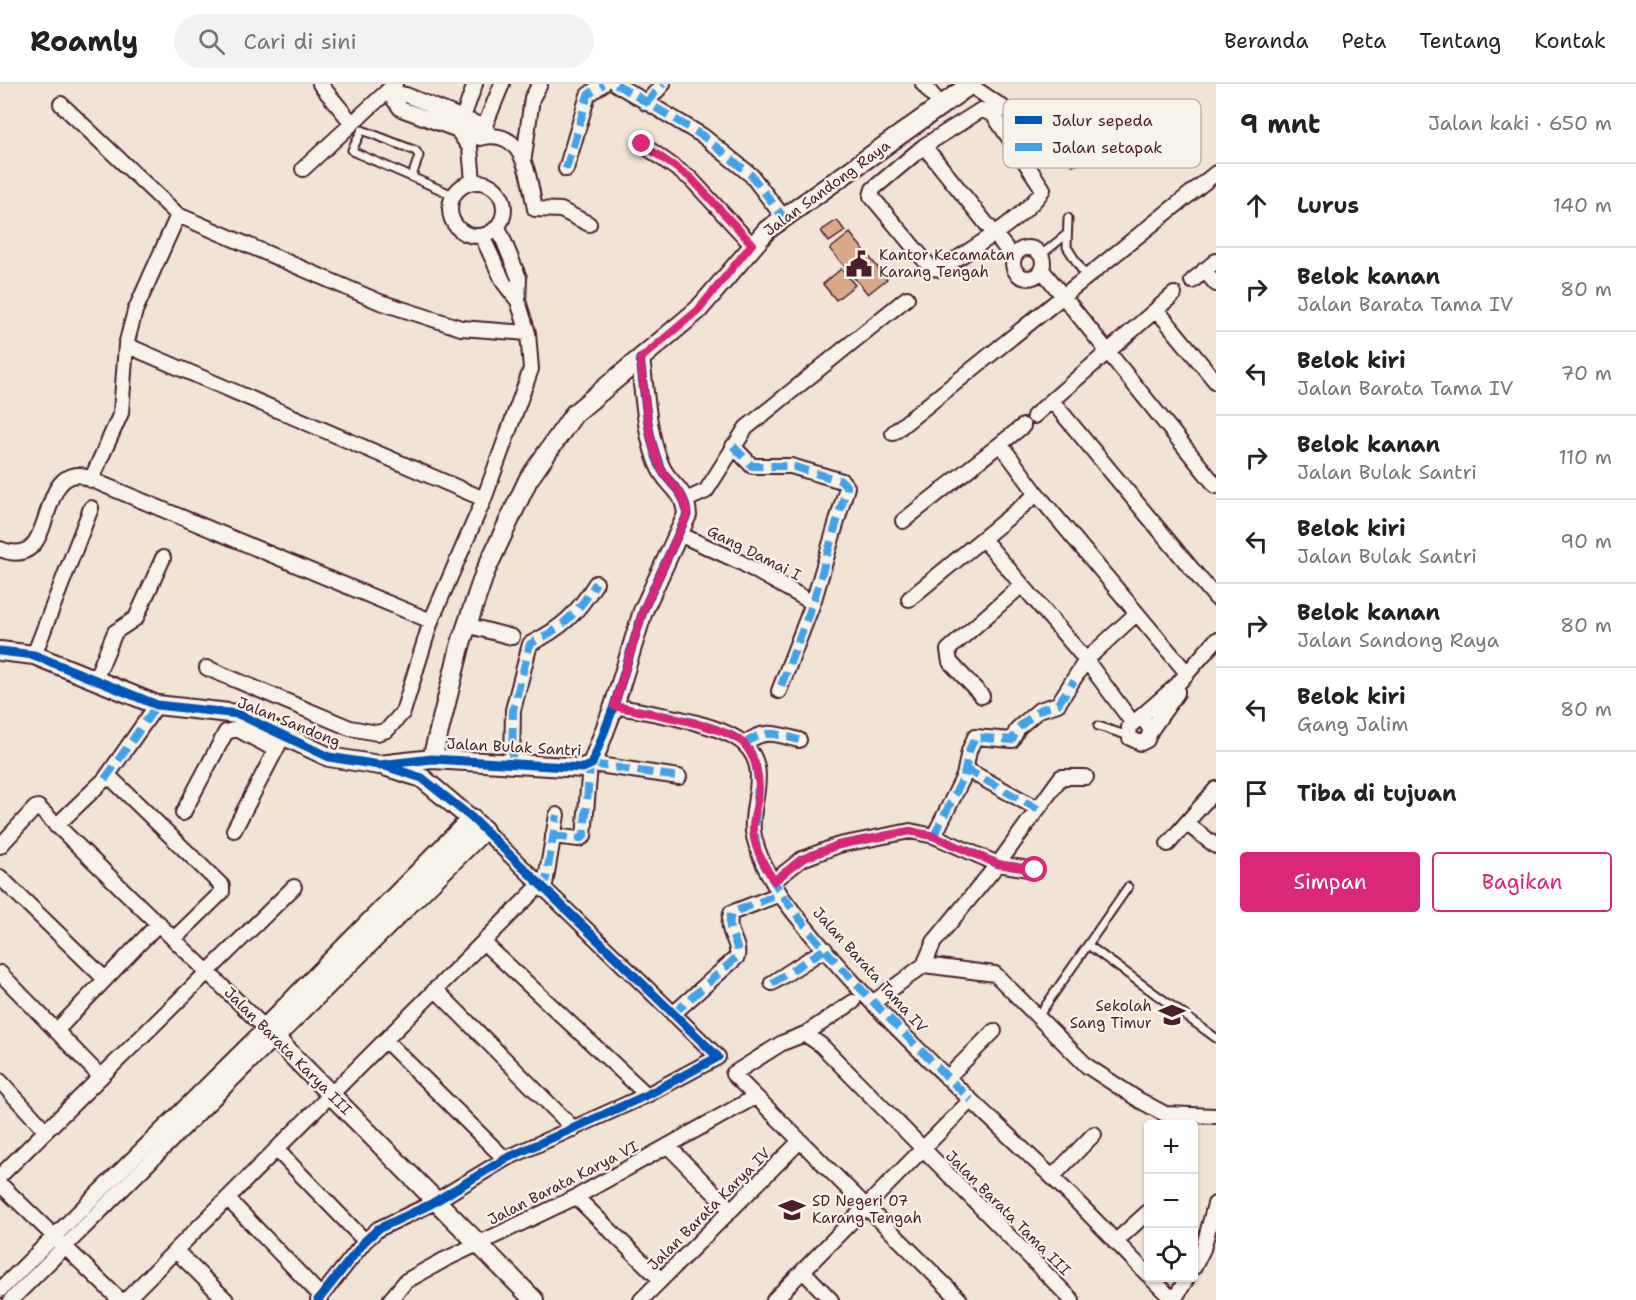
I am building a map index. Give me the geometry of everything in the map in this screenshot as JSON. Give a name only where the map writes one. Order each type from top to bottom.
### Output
[{"type":"street","points":[[320,84],[352,123]]},
{"type":"street","points":[[460,124],[475,84]]},
{"type":"street","points":[[473,181],[481,137],[502,84]]},
{"type":"street","points":[[540,84],[532,98],[524,157],[536,209],[561,210],[589,224]]},
{"type":"street","points":[[566,169],[588,95],[603,84]]},
{"type":"street","points":[[615,84],[703,136],[751,175],[784,218]]},
{"type":"street","points":[[646,103],[663,84]]},
{"type":"street","points":[[923,84],[941,105]]},
{"type":"street","points":[[968,85],[1003,109]]},
{"type":"street","name":"Jalan Sandong Raya","points":[[432,759],[466,625],[506,524],[528,480],[574,414],[698,310],[752,244],[784,218],[968,85]]},
{"type":"street","points":[[303,169],[391,88],[481,137],[509,142],[524,157]]},
{"type":"street","points":[[61,104],[178,215],[391,305],[461,328],[528,333]]},
{"type":"street","points":[[1003,129],[993,114],[981,110],[924,146],[873,189],[871,196],[931,268],[940,269],[994,233],[1038,197],[1043,189],[1029,168]]},
{"type":"street","points":[[460,124],[481,137]]},
{"type":"street","points":[[642,144],[691,178],[752,244]]},
{"type":"street","points":[[924,146],[1013,257]]},
{"type":"street","points":[[893,433],[1216,173]]},
{"type":"street","points":[[473,181],[486,182],[497,190],[504,201],[504,215],[498,227],[482,236],[470,236],[459,230],[451,219],[449,207],[453,195],[461,186],[473,181]]},
{"type":"street","points":[[91,480],[120,413],[126,345],[135,310],[178,215]]},
{"type":"street","points":[[498,227],[519,278],[518,302]]},
{"type":"street","points":[[207,668],[350,728],[377,733],[387,730],[403,712],[430,621],[484,499],[531,369],[528,333],[518,302],[504,283],[482,236]]},
{"type":"street","points":[[1035,249],[1044,262],[1042,270],[1035,277],[1026,279],[1017,275],[1012,267],[1013,257],[1018,250],[1035,249]]},
{"type":"street","points":[[1192,281],[1216,261]]},
{"type":"street","points":[[1042,270],[1216,486]]},
{"type":"street","points":[[1204,270],[1216,284]]},
{"type":"street","points":[[1034,416],[1174,294]]},
{"type":"street","points":[[640,359],[651,441],[660,467],[686,500],[706,491],[746,428],[907,298]]},
{"type":"street","points":[[1157,310],[1216,382]]},
{"type":"street","points":[[126,345],[484,499]]},
{"type":"street","points":[[1052,401],[1216,598]]},
{"type":"street","points":[[903,521],[1023,426]]},
{"type":"street","points":[[1001,445],[1036,494],[1187,673]]},
{"type":"street","points":[[733,446],[752,466],[791,466],[842,482],[847,488],[813,603],[779,691]]},
{"type":"street","points":[[0,549],[12,554],[29,550],[36,541],[60,480],[70,475],[91,480],[430,621]]},
{"type":"street","points":[[909,599],[1036,494]]},
{"type":"street","name":"Jalan Bulak Santri","points":[[432,759],[583,768],[591,765],[614,706],[643,611],[687,515],[686,500]]},
{"type":"street","points":[[34,656],[91,508]]},
{"type":"street","name":"Gang Damai I","points":[[679,534],[740,562],[813,603]]},
{"type":"street","points":[[983,539],[1086,660],[1133,726],[1135,742],[1147,740],[1151,730],[1177,693],[1177,684]]},
{"type":"street","points":[[95,680],[115,632],[136,618],[163,558]]},
{"type":"street","points":[[512,765],[513,710],[530,644],[557,631],[579,610],[596,583]]},
{"type":"street","points":[[982,696],[950,662],[948,650],[1022,585]]},
{"type":"street","points":[[933,836],[964,776],[969,751],[975,737],[1012,740],[1018,728],[1039,710],[1058,704],[1086,660],[1137,613]]},
{"type":"street","points":[[466,625],[512,637]]},
{"type":"street","points":[[1133,726],[1177,684],[1216,640]]},
{"type":"street","name":"Jalan Sandong","points":[[0,651],[34,656],[157,705],[238,714],[279,743],[328,757],[379,765],[432,759]]},
{"type":"street","points":[[56,826],[105,779],[157,705]]},
{"type":"street","points":[[614,706],[694,723],[726,733],[745,744],[755,735],[770,732],[799,740]]},
{"type":"street","points":[[1133,726],[1144,720],[1151,730]]},
{"type":"street","points":[[183,813],[226,732],[237,729],[279,743],[234,830]]},
{"type":"street","name":"Jalan Barata Tama IV","points":[[745,744],[756,766],[759,788],[753,829],[761,860],[780,894],[825,949],[947,1078],[1052,1177],[1144,1270]]},
{"type":"street","points":[[228,1199],[319,1298],[365,1240],[378,1229],[437,1200],[505,1159],[647,1095],[718,1057],[478,824],[422,778],[379,765]]},
{"type":"street","points":[[553,836],[579,839],[584,836],[591,765],[679,777]]},
{"type":"street","points":[[964,776],[969,771],[974,773],[1038,809]]},
{"type":"street","points":[[874,1002],[924,965],[934,942],[998,864],[1061,777],[1086,777]]},
{"type":"street","points":[[105,779],[113,780],[222,886],[222,892],[175,938]]},
{"type":"street","points":[[1168,844],[1216,789]]},
{"type":"street","name":"Jalan Barata Karya III","points":[[0,846],[38,807],[270,1032],[437,1200],[527,1298]]},
{"type":"street","points":[[126,1300],[435,989],[542,887],[556,815]]},
{"type":"street","points":[[11,1300],[270,1032],[478,824]]},
{"type":"street","points":[[1187,824],[1216,846]]},
{"type":"street","points":[[774,881],[802,859],[838,845],[910,831],[933,836],[998,864],[1035,870]]},
{"type":"street","points":[[0,877],[105,979]]},
{"type":"street","points":[[0,1176],[294,887]]},
{"type":"street","points":[[673,1014],[737,957],[738,950],[728,927],[731,913],[780,894]]},
{"type":"street","points":[[56,1031],[159,922]]},
{"type":"street","points":[[484,943],[647,1095]]},
{"type":"street","points":[[772,983],[825,949]]},
{"type":"street","points":[[924,965],[995,975],[1087,1066],[1139,1100],[1166,1114],[1216,1116]]},
{"type":"street","points":[[0,973],[100,1077]]},
{"type":"street","points":[[435,989],[574,1129]]},
{"type":"street","points":[[853,1002],[805,1034],[782,1043],[733,1074],[960,1300]]},
{"type":"street","points":[[947,1078],[994,1031]]},
{"type":"street","points":[[0,1290],[270,1032]]},
{"type":"street","name":"Jalan Barata Tama III","points":[[805,1034],[821,1046],[1072,1300]]},
{"type":"street","points":[[384,1040],[505,1159]]},
{"type":"street","points":[[0,1081],[46,1131]]},
{"type":"street","name":"Jalan Barata Karya VI","points":[[390,1300],[406,1281],[532,1216],[576,1197],[755,1097]]},
{"type":"street","points":[[774,1300],[971,1100]]},
{"type":"street","points":[[1052,1177],[1094,1134]]},
{"type":"street","name":"Jalan Barata Karya IV","points":[[641,1300],[800,1141]]},
{"type":"street","points":[[669,1147],[731,1210]]},
{"type":"street","points":[[276,1149],[365,1240]]},
{"type":"street","points":[[0,1184],[120,1300]]},
{"type":"street","points":[[576,1197],[662,1280]]},
{"type":"street","points":[[1198,1259],[1203,1249],[1215,1204]]},
{"type":"street","points":[[1115,1242],[1144,1216]]},
{"type":"street","points":[[176,1251],[226,1300]]},
{"type":"street","points":[[803,1271],[831,1300]]},
{"type":"street","name":"Jalan Barata Tama IV","points":[[1156,1282],[1174,1300]]},
{"type":"street","points":[[1174,1300],[1185,1282]]},
{"type":"lane","points":[[412,176],[419,156],[416,151],[362,130],[352,150],[354,152],[453,195]]},
{"type":"lane","points":[[1068,218],[1067,247],[1086,277]]},
{"type":"lane","points":[[1041,255],[1067,234]]},
{"type":"lane","points":[[1098,726],[1133,726]]},
{"type":"lane","points":[[1037,1018],[1128,887]]},
{"type":"lane","points":[[1088,945],[1216,1038]]},
{"type":"building","points":[[837,220],[845,231],[829,242],[821,231]]},
{"type":"building","name":"Kantor Kecamatan Karang Tengah","points":[[850,233],[887,279],[868,294],[830,249]]},
{"type":"building","points":[[841,269],[855,285],[836,300],[823,284]]},
{"type":"marked path","points":[[566,169],[588,95],[603,84]]},
{"type":"marked path","points":[[616,84],[703,136],[751,175],[784,218]]},
{"type":"marked path","points":[[646,103],[663,84]]},
{"type":"marked path","points":[[733,446],[752,466],[791,466],[842,481],[847,487],[813,603],[779,691]]},
{"type":"marked path","points":[[512,765],[513,710],[530,644],[568,619],[596,583]]},
{"type":"marked path","points":[[964,776],[969,751],[975,737],[1012,740],[1018,728],[1039,710],[1058,704],[1074,681]]},
{"type":"marked path","points":[[105,779],[157,705]]},
{"type":"marked path","points":[[614,706],[702,724],[734,737],[744,744],[753,756],[757,769],[755,832],[757,847],[774,882],[801,921],[832,957],[881,1010],[971,1100]]},
{"type":"marked path","points":[[745,744],[764,734],[777,734],[799,740]]},
{"type":"marked path","points":[[592,764],[679,777]]},
{"type":"marked path","points":[[553,836],[579,839],[584,836],[590,765]]},
{"type":"marked path","points":[[934,836],[964,776],[969,771],[1038,809]]},
{"type":"marked path","points":[[544,890],[557,815]]},
{"type":"marked path","points":[[774,881],[802,859],[839,845],[910,831],[934,836],[998,864],[1035,870]]},
{"type":"marked path","points":[[673,1014],[737,957],[730,927],[731,913],[780,894]]},
{"type":"marked path","points":[[772,983],[825,949]]},
{"type":"cycle path","points":[[0,651],[34,655],[157,705],[238,714],[329,757],[379,765],[432,759],[583,768],[592,764],[614,706],[643,611],[687,515],[683,498],[662,471],[655,452],[640,359]]},
{"type":"cycle path","points":[[318,1300],[365,1241],[378,1229],[431,1204],[505,1159],[647,1095],[718,1057],[472,818],[422,778],[385,766]]},
{"type":"place","name":"Kantor Kecamatan Karang Tengah","points":[[859,264]]},
{"type":"place","name":"Sekolah Sang Timur","points":[[1172,1015]]},
{"type":"place","name":"SD Negeri 07 Karang Tengah","points":[[792,1210]]},
{"type":"route","points":[[642,144],[691,178],[752,244],[698,310],[640,359],[651,441],[660,467],[686,500],[687,515],[643,611],[614,706],[672,717],[726,733],[745,744],[756,766],[759,788],[753,829],[761,860],[774,881],[802,859],[838,845],[910,831],[933,836],[998,864],[1035,870]]}]
